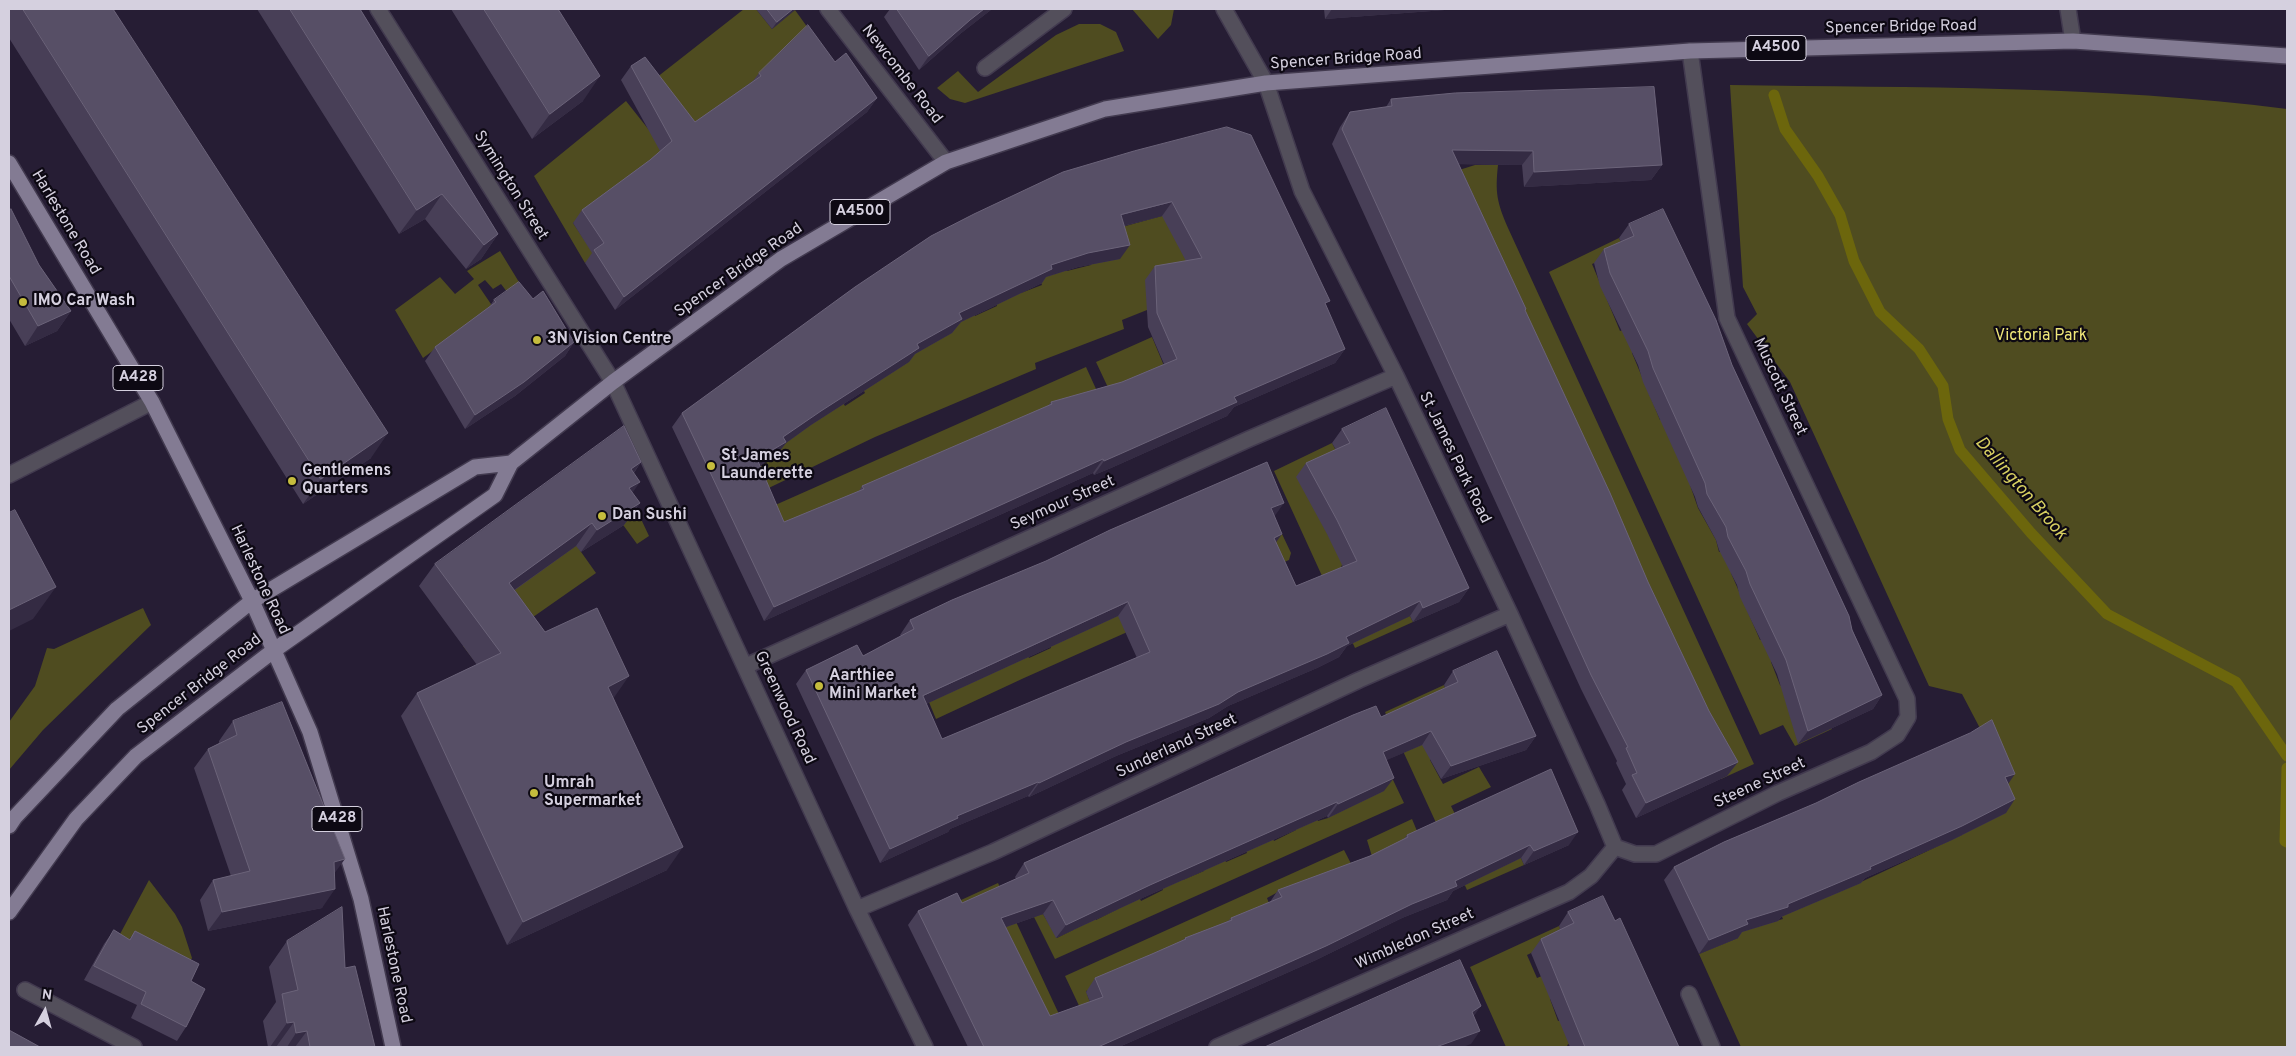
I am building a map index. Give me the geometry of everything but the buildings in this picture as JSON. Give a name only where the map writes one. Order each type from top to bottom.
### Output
[{"type":"main road","name":"Spencer Bridge Road","points":[[9,912],[76,820],[136,756],[273,651],[495,495],[511,463],[613,382],[781,259],[946,162],[1105,109],[1266,83],[1690,51],[2073,41],[2287,56]]},
{"type":"main road","name":"Harlestone Road","points":[[9,163],[152,402],[252,601],[310,732],[361,899],[393,1047]]},
{"type":"main road","name":"Spencer Bridge Road","points":[[9,826],[15,817],[117,709],[252,601],[475,467],[511,463]]},
{"type":"street","name":"Symington Street","points":[[378,9],[613,382]]},
{"type":"street","name":"Newcombe Road","points":[[828,9],[946,162]]},
{"type":"street","points":[[985,68],[1064,9]]},
{"type":"street","name":"St James Park Road","points":[[1224,9],[1266,83],[1302,191],[1396,376],[1510,614],[1615,847]]},
{"type":"street","points":[[2068,9],[2073,41]]},
{"type":"street","name":"Muscott Street","points":[[1690,51],[1727,318],[1907,699],[1908,717]]},
{"type":"street","name":"Seymour Street","points":[[746,666],[1240,443],[1396,376]]},
{"type":"street","name":"Greenwood Road","points":[[613,382],[857,909],[925,1047]]},
{"type":"street","points":[[9,475],[152,402]]},
{"type":"street","name":"Sunderland Street","points":[[857,909],[993,852],[1359,680],[1510,614]]},
{"type":"street","name":"Steene Street","points":[[1615,847],[1636,854],[1656,854],[1778,793],[1871,752],[1897,736],[1908,717]]},
{"type":"street","name":"Wimbledon Street","points":[[1217,1047],[1569,892],[1591,876],[1615,847]]},
{"type":"street","points":[[25,990],[134,1047]]},
{"type":"street","points":[[1689,994],[1712,1047]]},
{"type":"green space","points":[[744,9],[756,9],[772,29],[795,10],[836,67],[573,223],[595,256],[585,263],[534,176],[626,101],[649,130],[647,85]]},
{"type":"green space","points":[[1132,9],[1174,9],[1171,25],[1158,39]]},
{"type":"green space","points":[[1079,24],[1100,24],[1116,32],[1124,51],[965,103],[950,99],[937,88],[958,71],[978,92],[1056,35]]},
{"type":"green space","name":"Victoria Park","points":[[1730,85],[2009,89],[2079,92],[2218,101],[2287,109],[2287,1047],[1741,1047],[1699,954],[1738,938],[1727,914],[1772,922],[1783,919],[1772,895],[1861,882],[1962,835],[1952,814],[1974,804],[1983,824],[1993,818],[1983,734],[1962,694],[1929,686],[1790,382],[1747,324],[1757,314],[1743,287]]},
{"type":"green space","points":[[1475,165],[1498,165],[1498,197],[1508,228],[1754,764],[1721,779],[1456,171]]},
{"type":"green space","points":[[1233,215],[1147,310],[1122,320],[1124,329],[1035,363],[1036,369],[875,437],[752,496],[754,471],[776,456],[825,372],[845,406],[865,393],[850,363],[962,292],[975,316],[997,306],[986,280],[1012,268],[1021,293],[1042,285],[1034,256],[1067,271],[1091,265],[1111,230],[1162,216]]},
{"type":"green space","points":[[1619,238],[1625,250],[1592,264],[1620,331],[1645,321],[1632,353],[1660,420],[1684,410],[1714,475],[1690,485],[1698,508],[1716,540],[1719,552],[1744,541],[1731,573],[1760,640],[1784,630],[1771,662],[1780,685],[1826,719],[1832,729],[1795,746],[1783,725],[1760,735],[1549,272]]},
{"type":"green space","points":[[500,251],[533,305],[523,313],[501,284],[493,289],[485,280],[478,285],[493,307],[423,358],[395,310],[440,277],[455,294],[474,279],[467,271]]},
{"type":"green space","points":[[1152,337],[1167,373],[1120,413],[1096,362]]},
{"type":"green space","points":[[1086,367],[1107,413],[820,548],[764,510]]},
{"type":"green space","points":[[1332,443],[1340,458],[1322,523],[1335,548],[1381,547],[1341,566],[1373,633],[1410,616],[1413,622],[1355,648],[1274,471]]},
{"type":"green space","points":[[625,485],[649,536],[637,544],[613,511]]},
{"type":"green space","points":[[1274,517],[1291,553],[1289,560],[936,719],[918,676],[1017,632],[1029,658],[1051,648],[1040,622]]},
{"type":"green space","points":[[574,542],[596,573],[473,659],[463,646],[475,640],[493,605]]},
{"type":"green space","points":[[143,608],[151,625],[43,730],[9,770],[9,722],[35,686],[47,648],[54,649]]},
{"type":"green space","points":[[1444,685],[1448,696],[1430,760],[1443,784],[1479,767],[1491,787],[1451,806],[1456,816],[1521,858],[1524,865],[1467,890],[1385,712]]},
{"type":"green space","points":[[1384,761],[1404,803],[1055,959],[1034,917],[1043,914],[1057,938],[1073,930],[1085,894],[1096,920],[1118,909],[1107,884],[1129,875],[1141,901],[1163,890],[1150,866],[1172,857],[1183,880],[1204,871],[1215,835],[1226,862],[1247,853],[1236,828],[1262,815],[1274,841],[1296,830],[1285,805],[1306,795],[1318,821],[1328,818]]},
{"type":"green space","points":[[1412,819],[1427,855],[1374,863],[1367,840]]},
{"type":"green space","points":[[1344,850],[1362,885],[1278,892],[1267,898],[1277,924],[1086,991],[1093,1011],[1083,1014],[1065,976]]},
{"type":"green space","points":[[149,880],[175,914],[182,927],[192,958],[182,974],[151,947],[131,937],[120,954],[112,949]]},
{"type":"green space","points":[[998,883],[1071,1040],[948,906]]},
{"type":"green space","points":[[1559,926],[1564,937],[1527,955],[1537,978],[1583,959],[1594,980],[1550,999],[1558,1021],[1604,1002],[1613,1024],[1567,1045],[1568,1047],[1506,1047],[1470,967]]},
{"type":"waterway","name":"Dallington Brook","points":[[1774,95],[1785,129],[1818,176],[1840,215],[1854,261],[1880,312],[1919,349],[1943,386],[1948,419],[1960,450],[2031,533],[2107,614],[2236,682],[2287,756]]},
{"type":"waterway","name":"Dallington Brook","points":[[2287,768],[2285,841],[2287,842]]},
{"type":"place","name":"IMO Car Wash","points":[[23,302]]},
{"type":"place","name":"3N Vision Centre","points":[[537,340]]},
{"type":"place","name":"St James Launderette","points":[[711,466]]},
{"type":"place","name":"Gentlemens Quarters","points":[[292,481]]},
{"type":"place","name":"Dan Sushi","points":[[602,516]]},
{"type":"place","name":"Aarthiee Mini Market","points":[[819,686]]},
{"type":"place","name":"Umrah Supermarket","points":[[534,793]]}]
